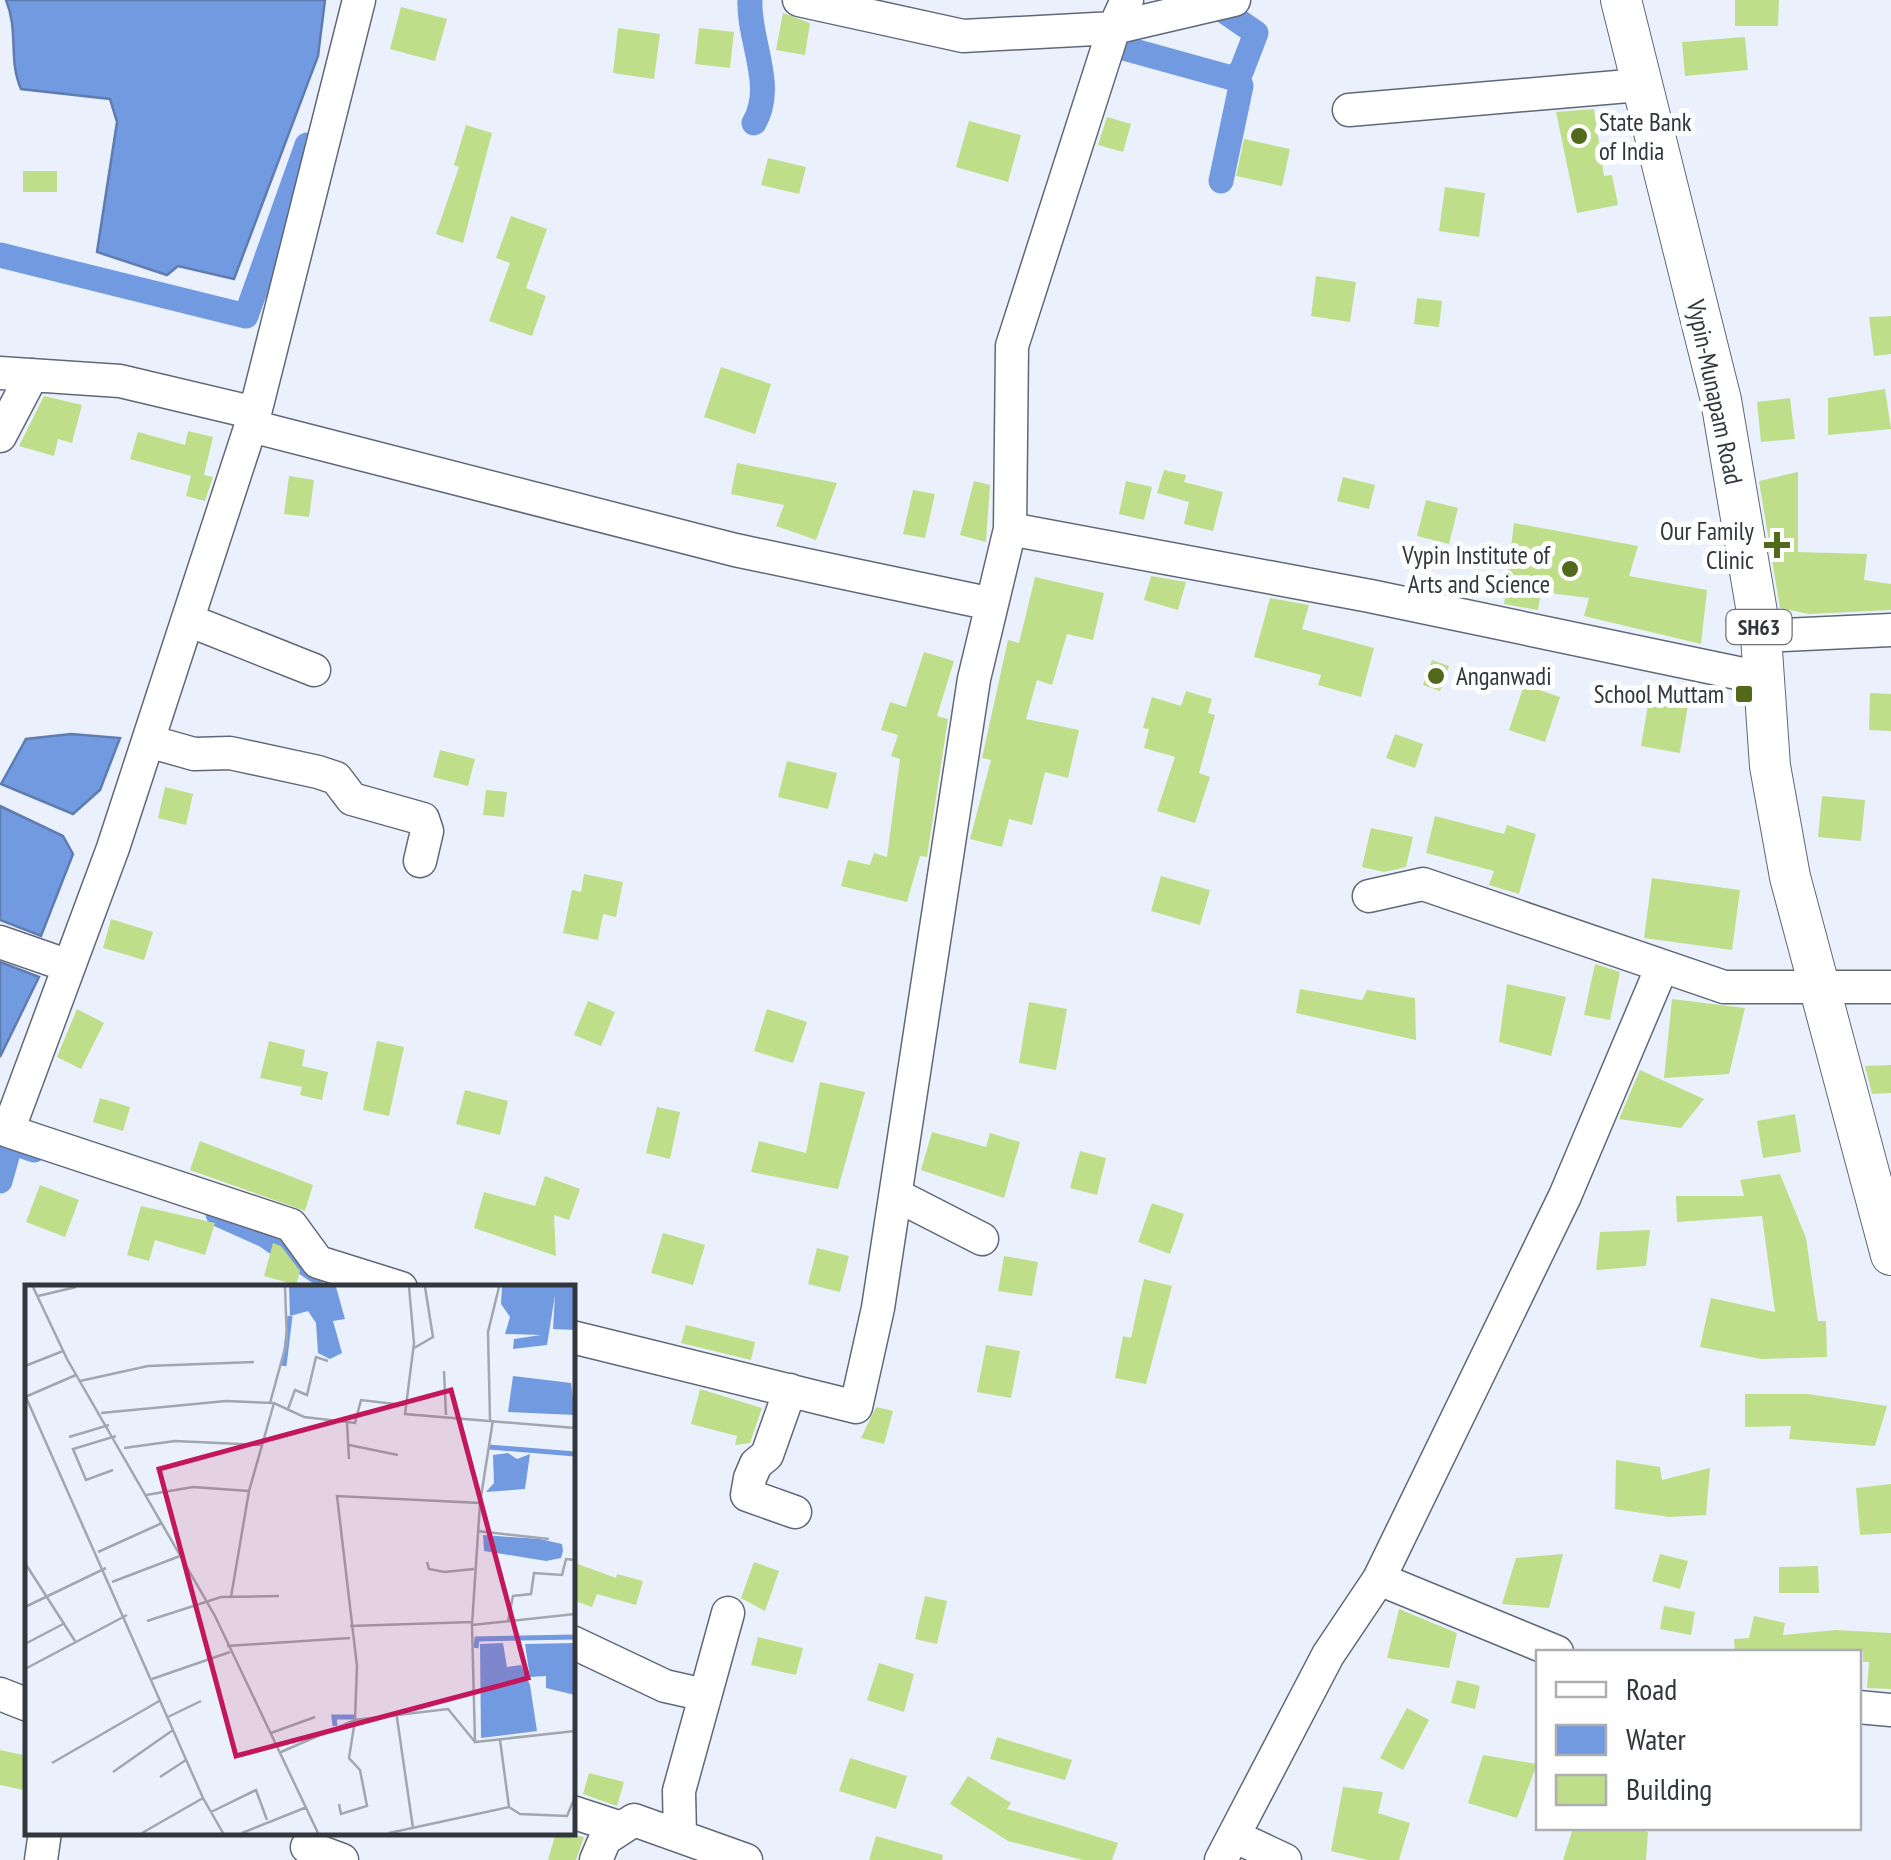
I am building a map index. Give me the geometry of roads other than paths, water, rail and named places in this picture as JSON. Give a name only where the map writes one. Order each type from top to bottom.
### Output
[{"type":"main road","name":"Vypin-Munapam Road","points":[[1621,0],[1721,400],[1766,679],[1770,766],[1780,829],[1891,1255]]},
{"type":"street","points":[[359,0],[253,420],[148,741],[4,1142],[291,1225],[318,1262],[391,1285]]},
{"type":"street","points":[[799,0],[850,6],[963,36],[1222,3]]},
{"type":"street","points":[[575,1338],[856,1407],[896,1195],[974,679],[1010,529],[1012,346],[1120,14]]},
{"type":"street","points":[[1348,110],[1640,85]]},
{"type":"street","points":[[0,436],[16,374],[120,381],[735,550],[992,604]]},
{"type":"street","points":[[1010,529],[1370,596],[1766,679]]},
{"type":"street","points":[[188,620],[314,670]]},
{"type":"street","points":[[1760,636],[1891,630]]},
{"type":"street","points":[[148,741],[194,754],[230,752],[336,778],[352,799],[423,819],[427,831],[420,860]]},
{"type":"street","points":[[1369,896],[1423,884],[1661,969],[1724,987],[1891,987]]},
{"type":"street","points":[[0,942],[70,966]]},
{"type":"street","points":[[1236,1847],[1328,1656],[1379,1579],[1565,1196],[1661,969]]},
{"type":"street","points":[[896,1195],[982,1239]]},
{"type":"street","points":[[790,1390],[767,1455],[756,1464],[750,1478],[747,1496],[795,1512]]},
{"type":"street","points":[[1379,1579],[1552,1650]]},
{"type":"street","points":[[680,1836],[679,1791],[728,1613]]},
{"type":"street","points":[[575,1643],[666,1686],[704,1695]]},
{"type":"street","points":[[0,1694],[25,1704]]},
{"type":"street","points":[[1861,1707],[1891,1710]]},
{"type":"street","points":[[1236,1847],[1316,1726]]},
{"type":"street","points":[[575,1813],[621,1828]]},
{"type":"street","points":[[596,1860],[605,1839],[634,1820],[746,1860]]},
{"type":"street","points":[[41,1860],[45,1835]]},
{"type":"street","points":[[306,1846],[342,1860]]},
{"type":"street","points":[[1236,1847],[1284,1860]]},
{"type":"water","points":[[6,0],[325,0],[318,56],[234,279],[178,266],[167,275],[97,252],[117,122],[110,99],[21,89]]},
{"type":"water","points":[[71,734],[120,738],[100,790],[73,814],[1,784],[26,739]]},
{"type":"water","points":[[0,806],[63,836],[73,854],[41,936],[0,920]]},
{"type":"water","points":[[0,962],[39,977],[0,1057]]},
{"type":"waterway","points":[[750,0],[762,78],[760,109],[754,123]]},
{"type":"waterway","points":[[1109,44],[1232,78],[1241,72],[1256,33],[1221,9],[1215,0]]},
{"type":"waterway","points":[[1221,181],[1241,86],[1237,74]]},
{"type":"waterway","points":[[0,255],[246,316],[307,145]]},
{"type":"waterway","points":[[0,1181],[11,1142],[34,1150]]},
{"type":"waterway","points":[[218,1214],[265,1235],[317,1271]]},
{"type":"place","name":"State Bank of India","points":[[1579,136]]},
{"type":"place","name":"Our Family Clinic","points":[[1777,545]]},
{"type":"place","name":"Vypin Institute of Arts and Science","points":[[1570,569]]},
{"type":"place","name":"Anganwadi","points":[[1436,676]]},
{"type":"place","name":"School Muttam","points":[[1744,694]]}]
